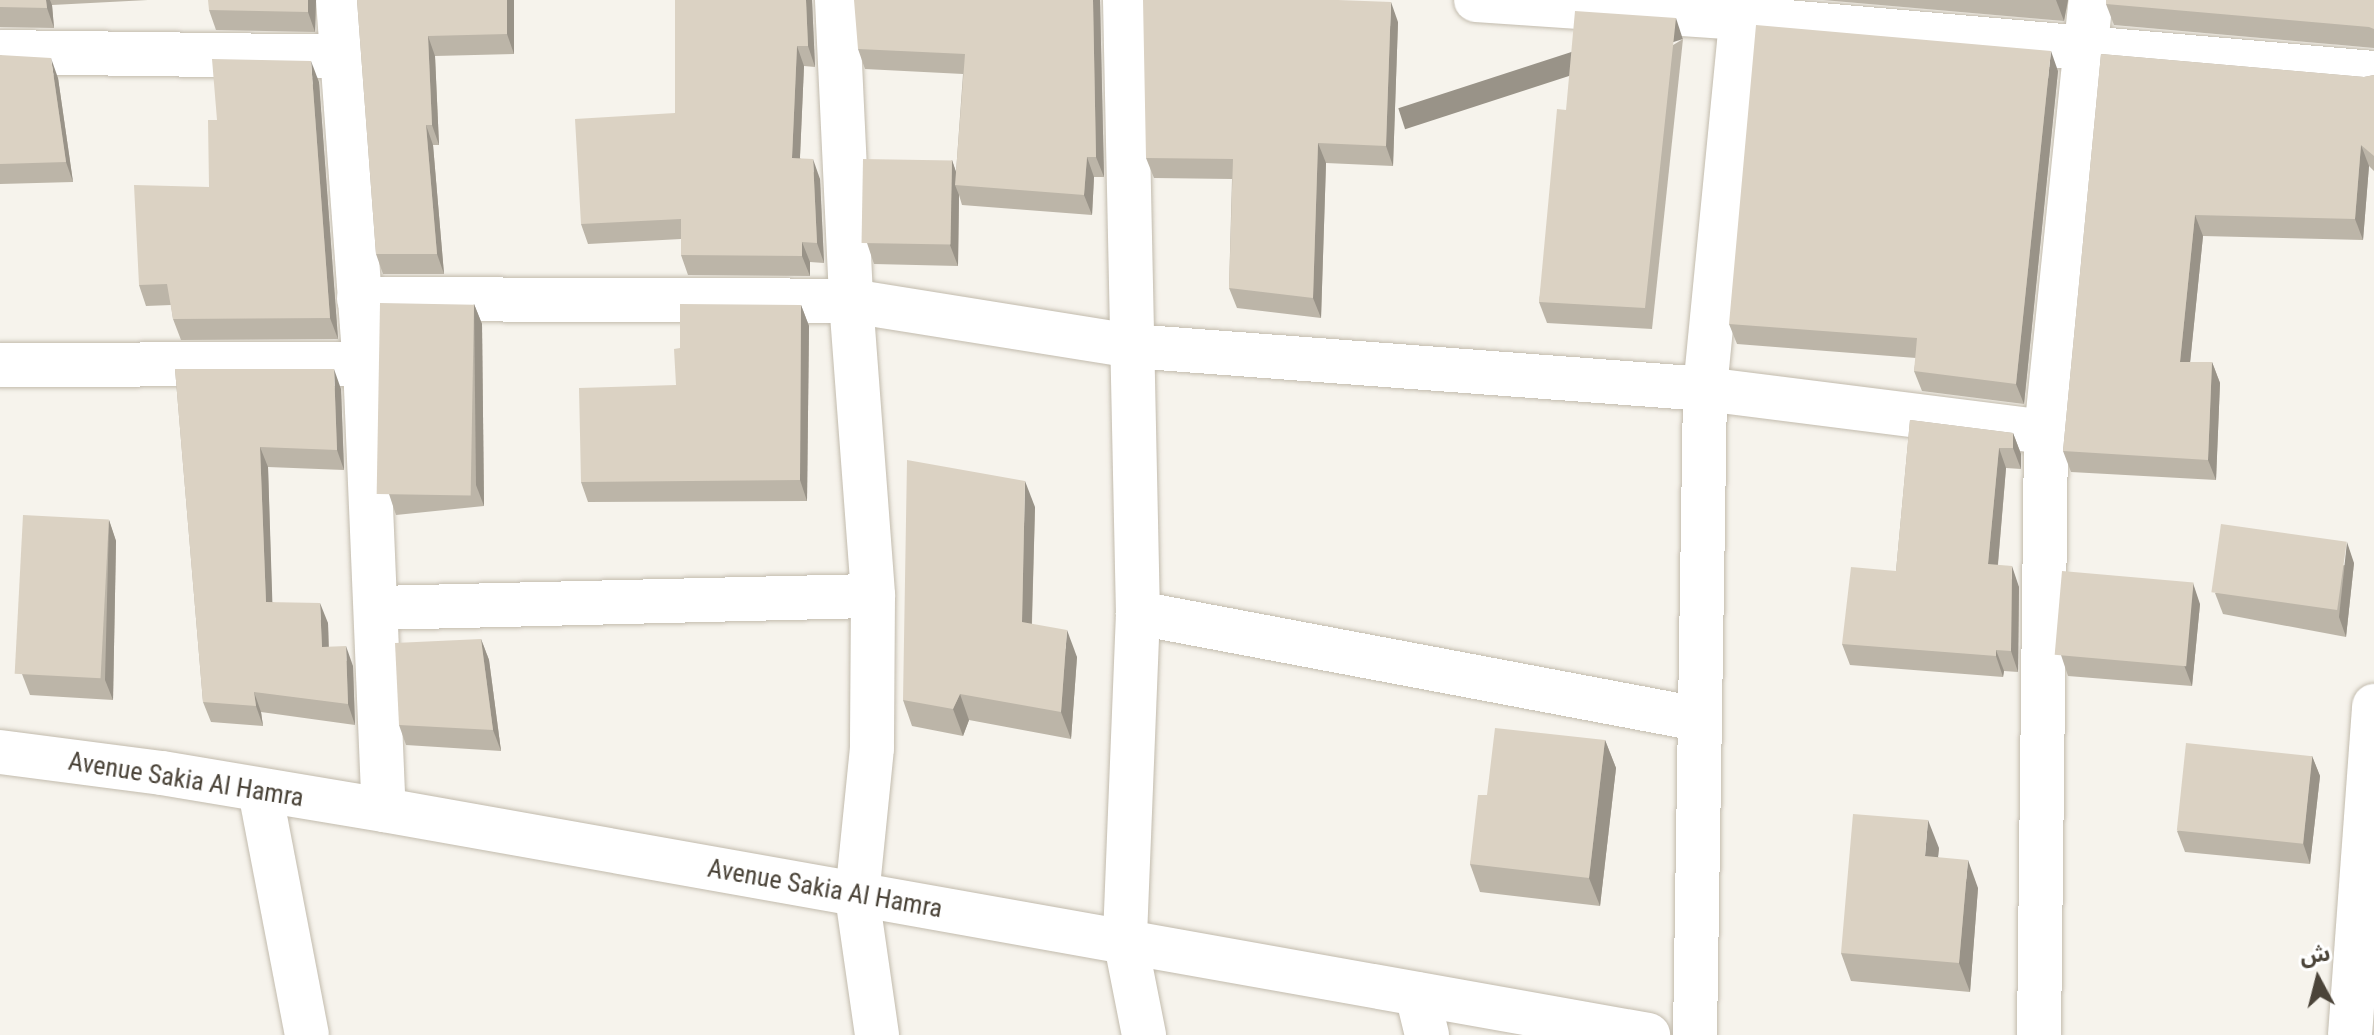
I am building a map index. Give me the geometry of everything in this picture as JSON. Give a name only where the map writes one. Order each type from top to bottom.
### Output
[{"type":"street","points":[[338,0],[339,57],[365,364],[378,608],[384,810]]},
{"type":"street","points":[[837,0],[851,301],[873,596],[872,748],[857,896],[877,1035]]},
{"type":"street","points":[[1125,0],[1138,613],[1125,939],[1144,1035]]},
{"type":"street","points":[[1476,0],[1742,9],[2086,50],[2374,73]]},
{"type":"street","points":[[2039,1035],[2046,432],[2091,0]]},
{"type":"street","points":[[1695,1035],[1705,389],[1742,9]]},
{"type":"street","points":[[0,52],[339,57]]},
{"type":"street","points":[[359,299],[851,301],[1131,346],[1705,389],[2046,432]]},
{"type":"street","points":[[0,365],[365,364]]},
{"type":"street","points":[[378,608],[873,596]]},
{"type":"street","points":[[1138,613],[1698,719]]},
{"type":"street","points":[[2350,1035],[2374,706]]},
{"type":"street","name":"Avenue Sakia Al Hamra","points":[[0,752],[384,810],[857,896],[1125,939],[1422,1015],[1648,1035]]},
{"type":"street","points":[[260,791],[307,1035]]},
{"type":"building","points":[[0,0],[46,0],[47,8],[0,7]]},
{"type":"building","points":[[208,0],[308,0],[308,12],[209,10]]},
{"type":"building","points":[[357,0],[507,0],[507,34],[428,36],[432,125],[426,125],[437,254],[376,254]]},
{"type":"building","points":[[675,0],[806,0],[808,46],[797,46],[792,158],[813,159],[817,243],[802,242],[802,256],[681,255],[681,219],[581,224],[575,119],[675,113]]},
{"type":"building","points":[[854,0],[1093,0],[1096,157],[1087,157],[1084,195],[955,185],[965,54],[858,49]]},
{"type":"building","points":[[1143,0],[1391,2],[1386,146],[1318,143],[1313,298],[1229,288],[1233,159],[1146,158]]},
{"type":"building","points":[[2106,0],[2374,0],[2374,29],[2106,4]]},
{"type":"building","points":[[1575,11],[1676,18],[1645,308],[1539,302],[1557,109],[1566,110]]},
{"type":"building","points":[[1756,25],[2051,51],[2016,384],[1914,371],[1917,338],[1729,324]]},
{"type":"building","points":[[2101,54],[2364,77],[2374,75],[2374,156],[2361,145],[2355,219],[2195,215],[2180,362],[2212,362],[2208,460],[2063,451]]},
{"type":"building","points":[[0,55],[51,58],[66,162],[0,164]]},
{"type":"building","points":[[212,59],[311,61],[330,318],[173,319],[167,284],[139,285],[134,185],[209,187],[208,120],[217,120]]},
{"type":"building","points":[[863,159],[952,161],[951,245],[862,243]]},
{"type":"building","points":[[380,303],[474,305],[471,496],[377,494]]},
{"type":"building","points":[[680,304],[801,305],[800,480],[581,482],[579,388],[676,385],[674,349],[680,348]]},
{"type":"building","points":[[175,369],[334,369],[337,450],[260,447],[266,602],[320,603],[322,647],[346,646],[348,704],[254,692],[256,706],[203,702]]},
{"type":"building","points":[[1910,420],[2013,433],[2013,448],[1999,448],[1988,564],[2012,566],[2011,651],[1996,650],[1996,656],[1842,644],[1851,567],[1896,571]]},
{"type":"building","points":[[907,460],[1025,481],[1022,622],[1067,630],[1061,712],[960,694],[953,709],[903,700]]},
{"type":"building","points":[[23,515],[109,520],[101,678],[15,674]]},
{"type":"building","points":[[2221,524],[2347,542],[2337,610],[2211,592]]},
{"type":"building","points":[[2062,571],[2193,583],[2186,666],[2055,655]]},
{"type":"building","points":[[481,639],[493,730],[399,725],[395,643]]},
{"type":"building","points":[[1495,728],[1605,740],[1589,878],[1470,864],[1478,795],[1487,795]]},
{"type":"building","points":[[2186,743],[2312,756],[2303,844],[2177,831]]},
{"type":"building","points":[[1853,814],[1928,820],[1925,856],[1968,860],[1959,963],[1841,953]]}]
